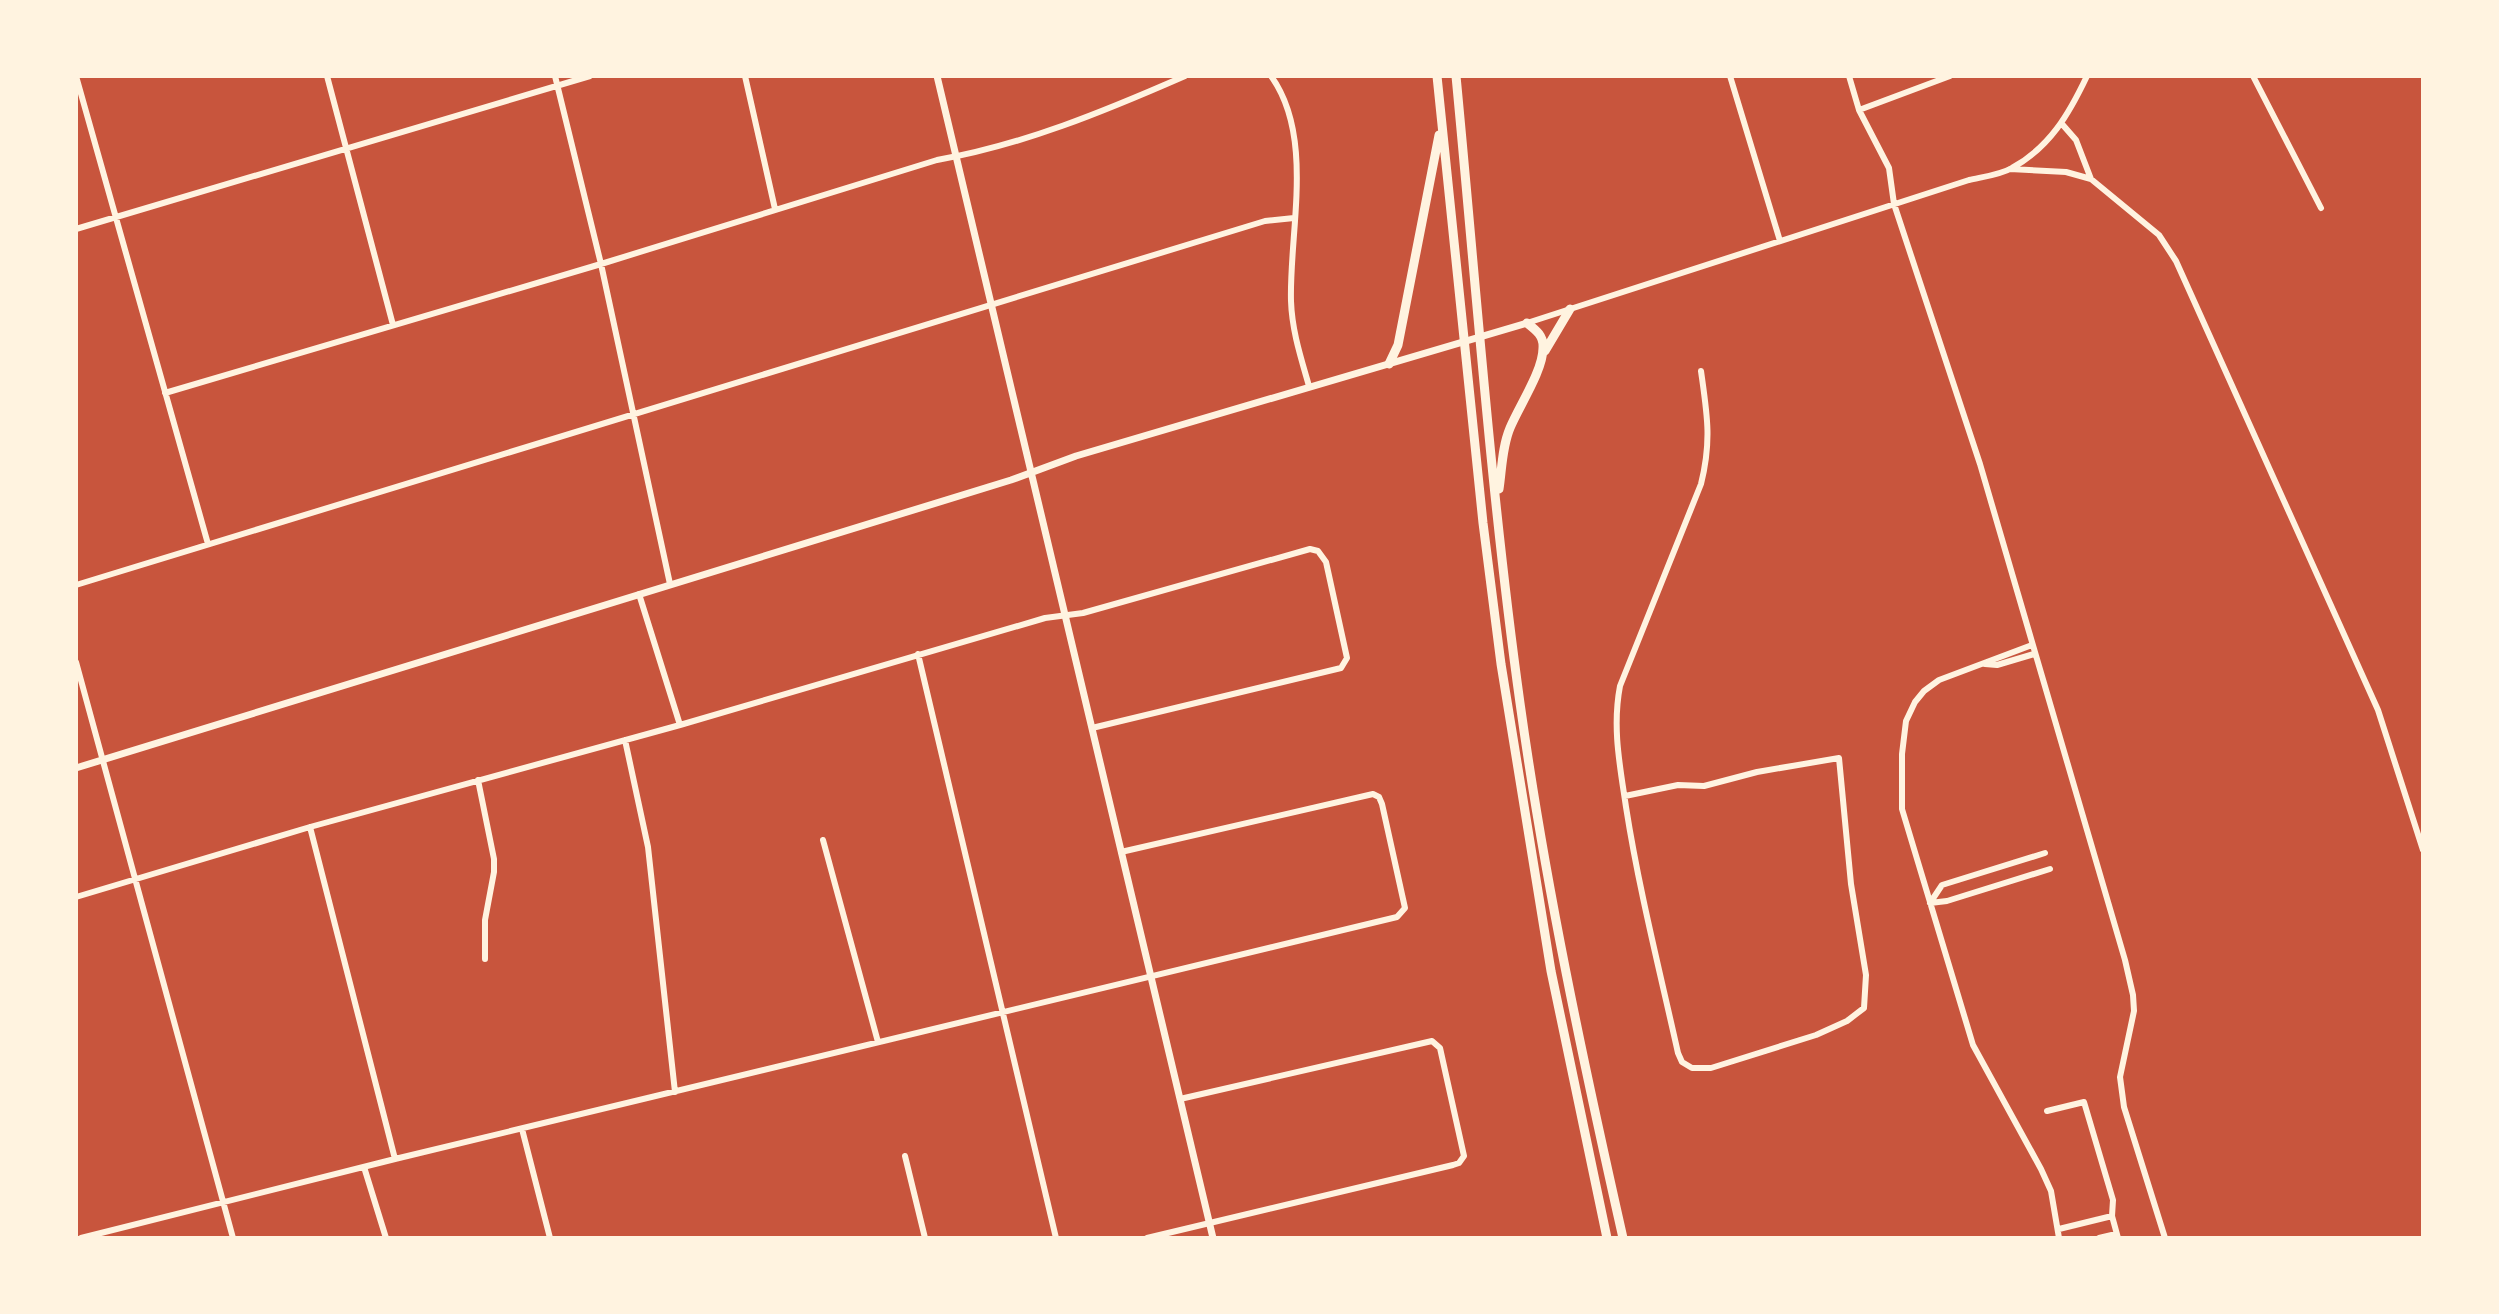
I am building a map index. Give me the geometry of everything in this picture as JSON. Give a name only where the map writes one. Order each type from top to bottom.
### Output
[{"type":"highway","points":[[1437,76],[1503,679],[1551,971],[1607,1238]]},
{"type":"highway","points":[[1456,76],[1497,505],[1520,703],[1562,953],[1623,1238]]},
{"type":"highway","points":[[1389,364],[1398,345],[1441,123]]},
{"type":"highway","points":[[1497,505],[1509,431],[1542,358],[1570,309]]},
{"type":"highway","points":[[1527,323],[1542,338],[1542,358]]},
{"type":"street","points":[[76,76],[208,544]]},
{"type":"street","points":[[327,76],[393,325]]},
{"type":"street","points":[[555,76],[601,264],[670,584]]},
{"type":"street","points":[[76,229],[590,76]]},
{"type":"street","points":[[745,76],[775,209]]},
{"type":"street","points":[[937,76],[1213,1238]]},
{"type":"street","points":[[165,393],[601,264],[937,160],[974,154],[1074,122],[1185,76]]},
{"type":"street","points":[[1271,76],[1288,108],[1296,152],[1293,321],[1309,386]]},
{"type":"street","points":[[1730,76],[1780,241]]},
{"type":"street","points":[[1849,76],[1859,110],[1889,168],[1894,204],[1980,464],[2092,842],[2133,995],[2134,1011],[2120,1077],[2124,1107],[2165,1238]]},
{"type":"street","points":[[1859,110],[1950,76]]},
{"type":"street","points":[[76,768],[1011,480],[1031,471],[1309,386],[1464,343],[2010,169],[2039,148],[2062,124],[2087,76]]},
{"type":"street","points":[[2253,76],[2321,208]]},
{"type":"street","points":[[2062,124],[2076,140],[2091,179]]},
{"type":"street","points":[[2010,169],[2066,172],[2091,179],[2159,235],[2176,261],[2378,710],[2423,850]]},
{"type":"street","points":[[76,585],[1265,221],[1294,218]]},
{"type":"street","points":[[1625,796],[1678,785],[1704,786],[1757,772],[1839,758],[1851,884],[1866,975],[1864,1008],[1847,1021],[1816,1035],[1711,1068],[1692,1068],[1682,1062],[1678,1053],[1637,866],[1616,744],[1616,706],[1620,686],[1687,523],[1708,454],[1709,432],[1701,371]]},
{"type":"street","points":[[76,897],[310,827],[680,725],[1045,618],[1083,613],[1310,549],[1318,551],[1326,562],[1347,658],[1341,668],[1092,728]]},
{"type":"street","points":[[639,594],[680,725]]},
{"type":"street","points":[[2032,645],[1939,680],[1924,691],[1906,721],[1900,788],[1902,809],[1973,1045],[2051,1191],[2059,1238]]},
{"type":"street","points":[[918,654],[1056,1238]]},
{"type":"street","points":[[1985,664],[1997,665],[2034,654]]},
{"type":"street","points":[[76,662],[233,1238]]},
{"type":"street","points":[[625,740],[648,847],[675,1092]]},
{"type":"street","points":[[478,780],[494,859],[485,920],[485,959]]},
{"type":"street","points":[[81,1238],[172,1213],[224,1203],[1397,917],[1405,908],[1382,804],[1379,797],[1373,794],[1121,852]]},
{"type":"street","points":[[310,827],[395,1159]]},
{"type":"street","points":[[823,840],[878,1042]]},
{"type":"street","points":[[1930,903],[1942,885],[2045,853]]},
{"type":"street","points":[[1930,903],[1947,901],[2050,869]]},
{"type":"street","points":[[1147,1238],[1453,1165],[1462,1160],[1464,1150],[1440,1048],[1432,1041],[1180,1099]]},
{"type":"street","points":[[2047,1111],[2084,1102],[2113,1200],[2112,1216],[2117,1236],[2099,1238]]},
{"type":"street","points":[[522,1129],[550,1238]]},
{"type":"street","points":[[905,1156],[925,1238]]},
{"type":"street","points":[[364,1167],[386,1238]]},
{"type":"street","points":[[2059,1229],[2112,1216]]}]
